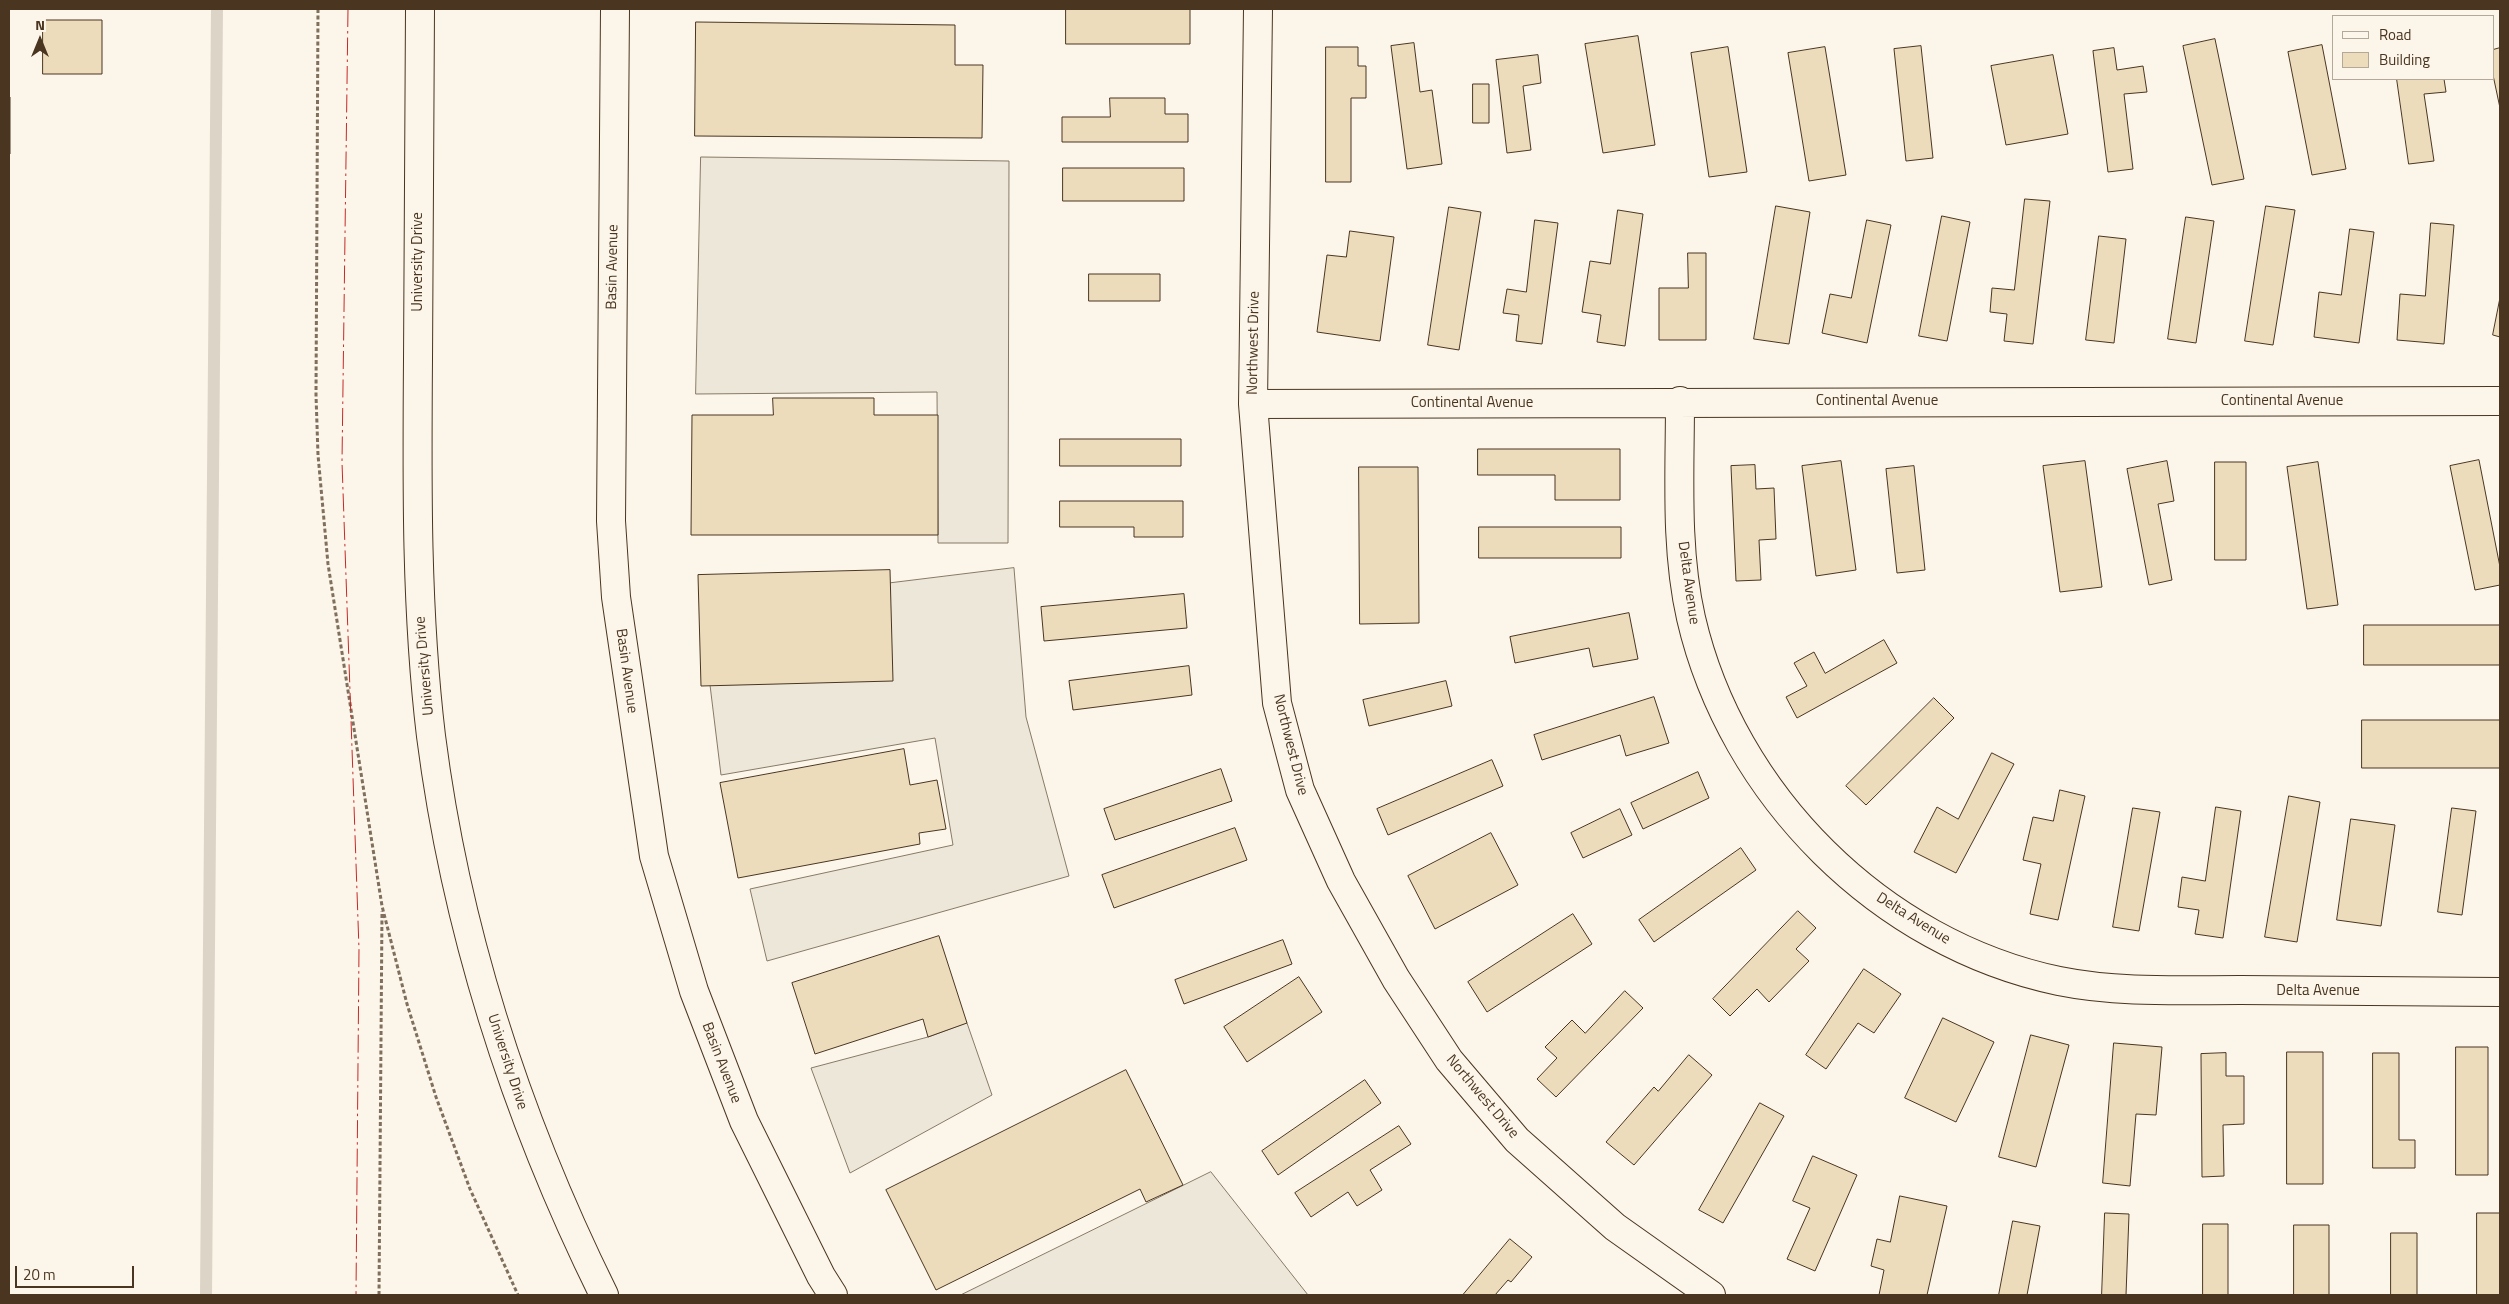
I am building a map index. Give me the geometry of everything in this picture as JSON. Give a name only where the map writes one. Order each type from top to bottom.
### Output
[{"type":"street","name":"University Drive","points":[[420,9],[417,518],[423,656],[431,737],[460,899],[500,1043],[536,1144],[567,1219],[604,1295]]},
{"type":"street","name":"Basin Avenue","points":[[615,9],[611,521],[616,598],[654,856],[694,991],[744,1121],[821,1276],[833,1295]]},
{"type":"street","name":"Northwest Drive","points":[[1258,9],[1253,404],[1277,703],[1300,790],[1340,881],[1396,979],[1449,1060],[1517,1140],[1615,1227],[1711,1295]]},
{"type":"street","name":"Continental Avenue","points":[[1253,404],[1680,401],[2500,401]]},
{"type":"street","name":"Delta Avenue","points":[[1680,401],[1680,533],[1684,576],[1691,619],[1703,662],[1720,703],[1745,752],[1764,782],[1794,820],[1858,883],[1893,910],[1929,933],[1969,953],[2014,969],[2069,982],[2152,990],[2500,992]]},
{"type":"path","points":[[318,9],[316,395],[318,456],[328,564],[382,906],[407,1004],[436,1097],[470,1188],[518,1295]]},
{"type":"path","points":[[379,1295],[382,906]]},
{"type":"shaded area","points":[[701,157],[1009,161],[1008,543],[938,543],[937,392],[696,394]]},
{"type":"shaded area","points":[[1014,568],[1026,717],[1069,876],[767,961],[750,889],[953,845],[935,738],[721,775],[710,685],[890,583]]},
{"type":"shaded area","points":[[967,1023],[992,1095],[850,1173],[811,1068],[928,1037]]},
{"type":"shaded area","points":[[1211,1172],[1308,1295],[961,1295]]},
{"type":"building","points":[[1066,9],[1190,9],[1190,44],[1066,44]]},
{"type":"building","points":[[43,20],[102,20],[102,74],[43,74]]},
{"type":"building","points":[[696,22],[955,25],[955,65],[983,65],[982,138],[695,136]]},
{"type":"building","points":[[1638,36],[1655,145],[1603,153],[1585,44]]},
{"type":"building","points":[[2215,39],[2244,179],[2212,185],[2183,46]]},
{"type":"building","points":[[1414,43],[1420,92],[1432,90],[1442,164],[1407,169],[1391,46]]},
{"type":"building","points":[[2322,45],[2346,169],[2312,175],[2288,52]]},
{"type":"building","points":[[1921,46],[1933,158],[1906,161],[1894,49]]},
{"type":"building","points":[[1326,47],[1358,47],[1358,66],[1366,66],[1366,98],[1351,98],[1351,182],[1326,182]]},
{"type":"building","points":[[1728,47],[1747,172],[1709,177],[1691,53]]},
{"type":"building","points":[[1825,47],[1846,175],[1809,181],[1788,53]]},
{"type":"building","points":[[2114,48],[2117,70],[2143,66],[2147,92],[2124,94],[2133,169],[2108,172],[2093,51]]},
{"type":"building","points":[[2500,48],[2500,108],[2494,80],[2494,50]]},
{"type":"building","points":[[1538,55],[1541,83],[1523,86],[1531,150],[1507,153],[1496,60]]},
{"type":"building","points":[[2053,55],[2068,134],[2006,145],[1991,66]]},
{"type":"building","points":[[2397,80],[2444,80],[2446,92],[2424,94],[2434,161],[2409,164]]},
{"type":"building","points":[[1473,84],[1489,84],[1489,123],[1473,123]]},
{"type":"building","points":[[10,97],[10,154],[9,154]]},
{"type":"building","points":[[1110,98],[1165,98],[1165,114],[1188,114],[1188,142],[1062,142],[1062,117],[1110,117]]},
{"type":"building","points":[[1063,168],[1184,168],[1184,201],[1063,201]]},
{"type":"building","points":[[2025,199],[2050,201],[2033,344],[2004,341],[2007,314],[1990,312],[1992,288],[2014,290]]},
{"type":"building","points":[[1776,206],[1810,212],[1789,344],[1754,339]]},
{"type":"building","points":[[2266,206],[2295,210],[2273,345],[2245,341]]},
{"type":"building","points":[[1449,207],[1481,212],[1459,350],[1428,345]]},
{"type":"building","points":[[1618,210],[1643,214],[1625,346],[1597,342],[1601,315],[1582,312],[1590,261],[1610,264]]},
{"type":"building","points":[[1942,216],[1970,222],[1947,341],[1919,336]]},
{"type":"building","points":[[2186,217],[2214,221],[2196,343],[2168,339]]},
{"type":"building","points":[[1535,220],[1558,223],[1542,344],[1516,341],[1519,315],[1503,313],[1507,289],[1526,292]]},
{"type":"building","points":[[1867,220],[1891,225],[1867,343],[1822,333],[1830,294],[1851,298]]},
{"type":"building","points":[[2431,223],[2454,225],[2444,344],[2397,340],[2400,294],[2425,296]]},
{"type":"building","points":[[2350,229],[2374,232],[2359,343],[2314,337],[2319,292],[2341,295]]},
{"type":"building","points":[[1350,231],[1394,237],[1380,341],[1317,332],[1327,255],[1346,257]]},
{"type":"building","points":[[2099,236],[2126,239],[2114,343],[2086,340]]},
{"type":"building","points":[[1688,253],[1706,253],[1706,340],[1659,340],[1659,288],[1688,288]]},
{"type":"building","points":[[1089,274],[1160,274],[1160,301],[1089,301]]},
{"type":"building","points":[[2500,298],[2500,337],[2493,335]]},
{"type":"building","points":[[773,398],[874,398],[874,415],[938,415],[938,535],[691,535],[692,415],[773,415]]},
{"type":"building","points":[[1060,439],[1181,439],[1181,466],[1060,466]]},
{"type":"building","points":[[1478,449],[1620,449],[1620,500],[1555,500],[1555,475],[1478,475]]},
{"type":"building","points":[[2479,460],[2500,567],[2500,585],[2475,590],[2450,466]]},
{"type":"building","points":[[1841,461],[1856,570],[1816,576],[1802,466]]},
{"type":"building","points":[[2085,461],[2102,587],[2060,592],[2043,466]]},
{"type":"building","points":[[2167,461],[2174,501],[2158,504],[2172,580],[2149,585],[2127,469]]},
{"type":"building","points":[[2215,462],[2246,462],[2246,560],[2215,560]]},
{"type":"building","points":[[2318,462],[2338,605],[2307,609],[2287,467]]},
{"type":"building","points":[[1755,465],[1756,489],[1774,488],[1776,539],[1759,540],[1761,580],[1736,581],[1731,466]]},
{"type":"building","points":[[1914,466],[1925,570],[1897,573],[1886,469]]},
{"type":"building","points":[[1359,467],[1418,467],[1419,623],[1360,624]]},
{"type":"building","points":[[1060,501],[1183,501],[1183,537],[1134,537],[1134,527],[1060,527]]},
{"type":"building","points":[[1479,527],[1621,527],[1621,558],[1479,558]]},
{"type":"building","points":[[890,570],[893,681],[701,686],[698,575]]},
{"type":"building","points":[[1184,594],[1187,628],[1044,641],[1041,607]]},
{"type":"building","points":[[1629,613],[1638,659],[1593,667],[1589,648],[1515,663],[1510,637]]},
{"type":"building","points":[[2364,625],[2500,625],[2500,665],[2364,665]]},
{"type":"building","points":[[1884,640],[1897,663],[1797,718],[1786,697],[1807,686],[1794,663],[1814,652],[1825,673]]},
{"type":"building","points":[[1189,666],[1192,695],[1073,710],[1069,681]]},
{"type":"building","points":[[1446,681],[1452,706],[1369,726],[1363,700]]},
{"type":"building","points":[[1654,697],[1669,743],[1626,756],[1620,735],[1542,760],[1534,735]]},
{"type":"building","points":[[1934,698],[1954,718],[1866,805],[1846,786]]},
{"type":"building","points":[[2362,720],[2500,720],[2500,768],[2362,768]]},
{"type":"building","points":[[904,749],[910,785],[937,780],[946,829],[919,833],[920,844],[738,878],[720,783]]},
{"type":"building","points":[[1992,753],[2014,764],[1956,873],[1914,852],[1937,807],[1958,819]]},
{"type":"building","points":[[1492,760],[1503,786],[1388,835],[1377,809]]},
{"type":"building","points":[[1221,769],[1232,801],[1115,840],[1104,809]]},
{"type":"building","points":[[1698,772],[1709,798],[1643,829],[1631,803]]},
{"type":"building","points":[[2060,790],[2085,796],[2058,920],[2030,914],[2041,864],[2023,860],[2033,817],[2053,821]]},
{"type":"building","points":[[2289,796],[2320,802],[2297,942],[2265,937]]},
{"type":"building","points":[[2216,807],[2241,811],[2223,938],[2195,934],[2199,910],[2178,907],[2182,877],[2205,881]]},
{"type":"building","points":[[2133,808],[2160,812],[2139,931],[2113,927]]},
{"type":"building","points":[[2452,808],[2476,811],[2462,915],[2438,912]]},
{"type":"building","points":[[1620,809],[1632,835],[1583,858],[1571,833]]},
{"type":"building","points":[[2351,819],[2395,825],[2381,926],[2337,920]]},
{"type":"building","points":[[1235,828],[1247,860],[1114,908],[1102,875]]},
{"type":"building","points":[[1491,833],[1518,885],[1435,929],[1408,876]]},
{"type":"building","points":[[1741,848],[1756,870],[1654,942],[1639,920]]},
{"type":"building","points":[[1798,911],[1816,928],[1796,949],[1809,961],[1769,1002],[1757,989],[1730,1016],[1713,999]]},
{"type":"building","points":[[1573,914],[1592,944],[1487,1012],[1468,982]]},
{"type":"building","points":[[939,936],[967,1023],[928,1037],[923,1019],[815,1054],[792,983]]},
{"type":"building","points":[[1283,940],[1292,964],[1184,1004],[1175,980]]},
{"type":"building","points":[[1864,969],[1901,994],[1874,1033],[1858,1023],[1826,1069],[1806,1055]]},
{"type":"building","points":[[1299,977],[1322,1012],[1247,1062],[1224,1027]]},
{"type":"building","points":[[1625,991],[1643,1008],[1556,1097],[1537,1079],[1557,1058],[1545,1047],[1572,1020],[1585,1033]]},
{"type":"building","points":[[1943,1018],[1994,1042],[1956,1122],[1905,1098]]},
{"type":"building","points":[[2031,1035],[2069,1045],[2036,1167],[1999,1157]]},
{"type":"building","points":[[2114,1043],[2162,1047],[2156,1115],[2136,1114],[2130,1186],[2103,1183]]},
{"type":"building","points":[[2456,1047],[2488,1047],[2488,1175],[2456,1175]]},
{"type":"building","points":[[2287,1052],[2323,1052],[2323,1184],[2287,1184]]},
{"type":"building","points":[[2226,1053],[2226,1076],[2244,1076],[2244,1124],[2223,1125],[2224,1176],[2202,1177],[2201,1054]]},
{"type":"building","points":[[2373,1053],[2399,1053],[2399,1140],[2415,1140],[2415,1168],[2373,1168]]},
{"type":"building","points":[[1689,1055],[1712,1075],[1634,1165],[1606,1142],[1654,1087],[1658,1091]]},
{"type":"building","points":[[1126,1070],[1183,1185],[1146,1202],[1140,1189],[936,1290],[886,1190]]},
{"type":"building","points":[[1365,1080],[1381,1103],[1278,1175],[1262,1151]]},
{"type":"building","points":[[1760,1103],[1784,1116],[1723,1223],[1699,1210]]},
{"type":"building","points":[[1399,1126],[1411,1144],[1370,1170],[1382,1190],[1357,1206],[1348,1192],[1311,1217],[1295,1193]]},
{"type":"building","points":[[1813,1156],[1857,1175],[1815,1271],[1787,1259],[1810,1208],[1793,1201]]},
{"type":"building","points":[[1900,1196],[1947,1206],[1927,1295],[1879,1295],[1884,1270],[1871,1266],[1877,1239],[1890,1242]]},
{"type":"building","points":[[2105,1213],[2129,1214],[2126,1295],[2102,1295]]},
{"type":"building","points":[[2477,1213],[2500,1213],[2500,1295],[2477,1295]]},
{"type":"building","points":[[2013,1221],[2040,1226],[2027,1295],[1999,1295]]},
{"type":"building","points":[[2203,1224],[2228,1224],[2228,1295],[2203,1295]]},
{"type":"building","points":[[2294,1225],[2329,1225],[2329,1295],[2294,1295]]},
{"type":"building","points":[[2391,1233],[2417,1233],[2417,1295],[2391,1295]]},
{"type":"building","points":[[1510,1239],[1532,1257],[1511,1282],[1508,1280],[1495,1295],[1463,1295]]},
{"type":"waterway","points":[[206,1295],[217,9]]},
{"type":"power","points":[[348,9],[342,462],[359,949],[356,1295]]}]
